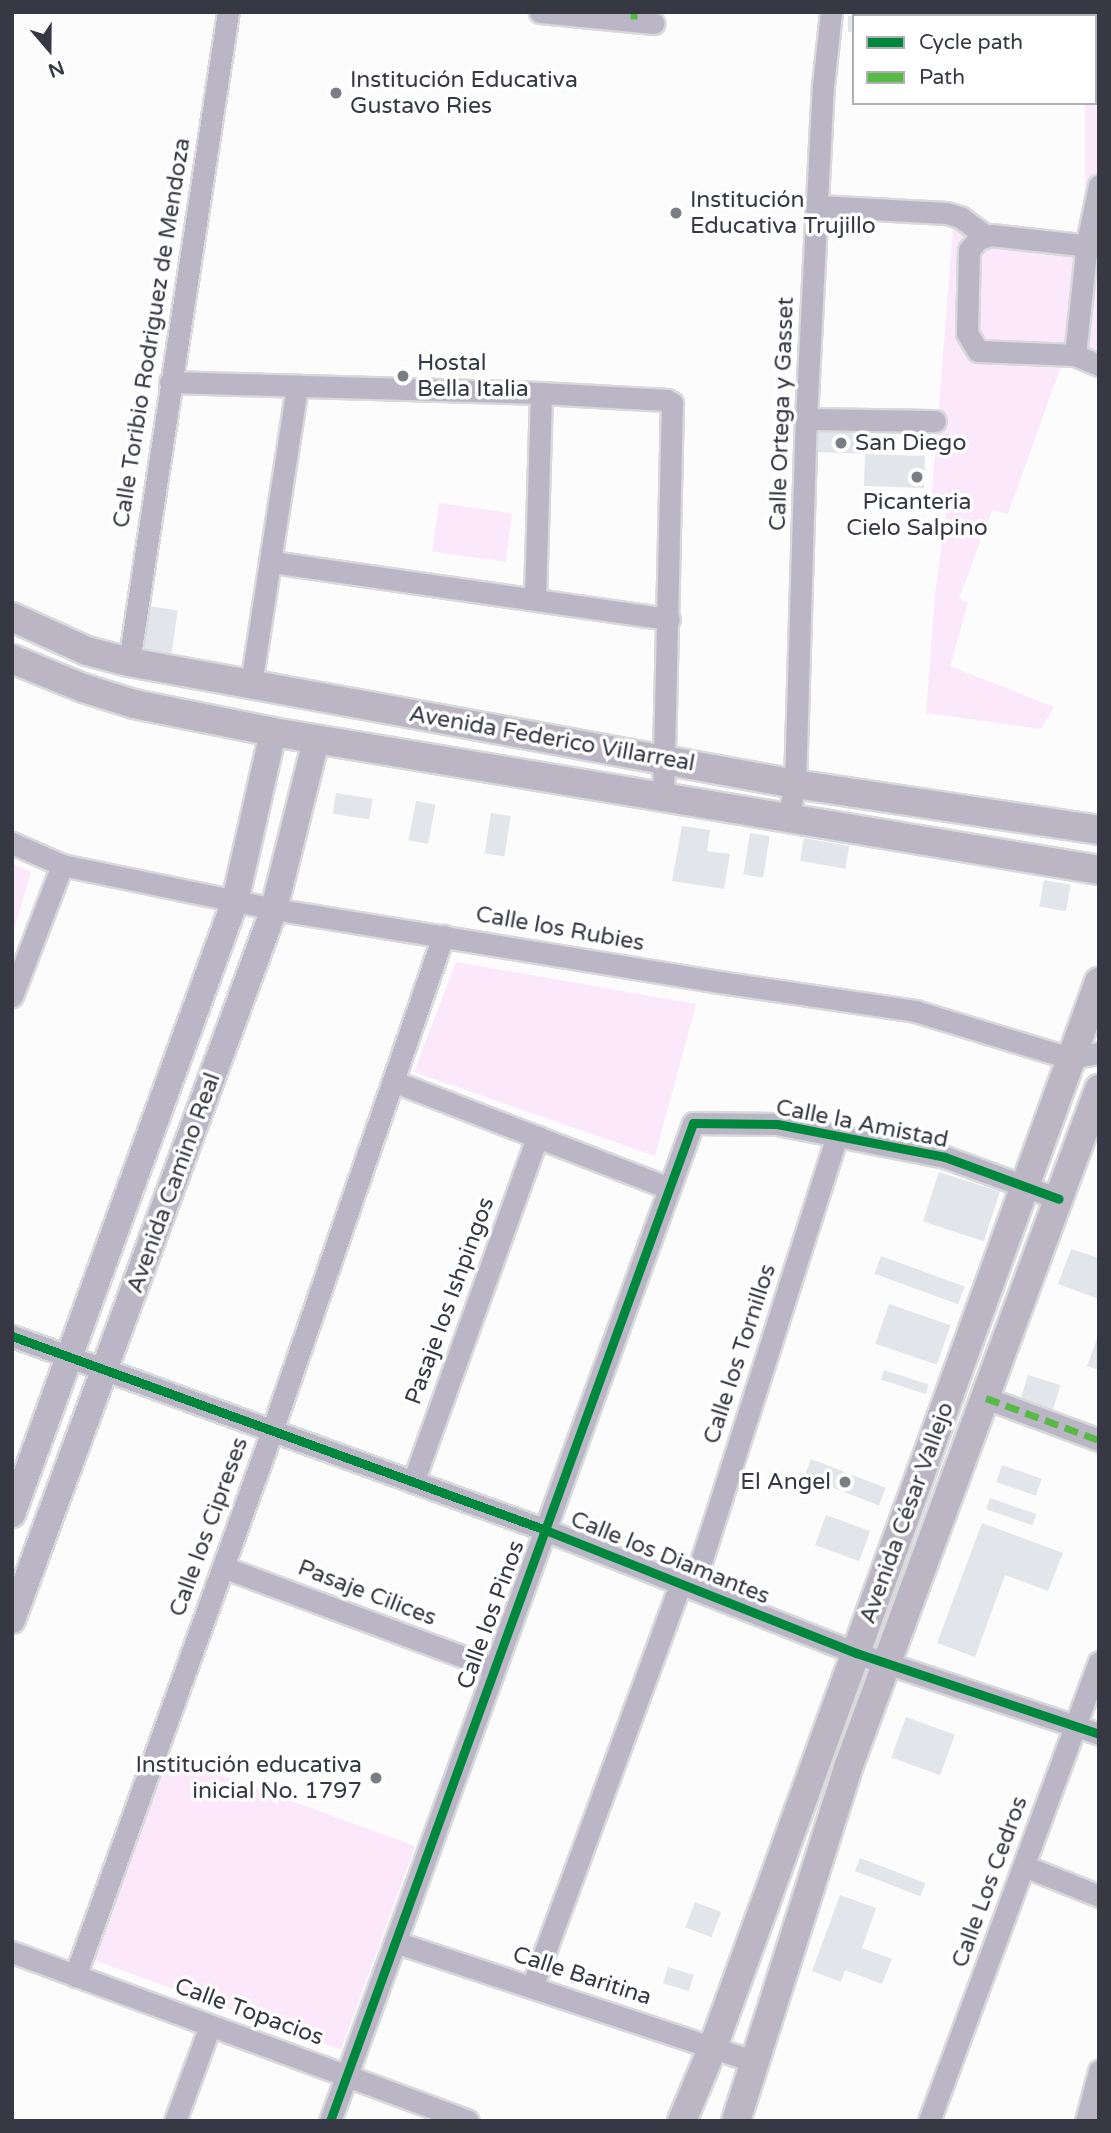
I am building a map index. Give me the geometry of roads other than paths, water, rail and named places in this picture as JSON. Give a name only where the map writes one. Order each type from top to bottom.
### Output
[{"type":"main road","name":"Avenida Federico Villarreal","points":[[12,617],[88,651],[128,662],[794,784],[1099,831]]},
{"type":"main road","name":"Avenida Federico Villarreal","points":[[12,659],[83,688],[134,704],[273,732],[663,795],[1099,870]]},
{"type":"main road","points":[[1007,853],[1016,817]]},
{"type":"main road","name":"Avenida César Vallejo","points":[[682,2121],[713,2047],[1099,982]]},
{"type":"main road","name":"Avenida César Vallejo","points":[[736,2121],[820,1850],[885,1664],[1099,1089]]},
{"type":"main road","points":[[983,1302],[1016,1315]]},
{"type":"main road","points":[[935,1439],[966,1451]]},
{"type":"street","name":"Calle Toribio Rodriguez de Mendoza","points":[[128,662],[228,12]]},
{"type":"street","points":[[540,12],[653,23]]},
{"type":"street","name":"Calle Ortega y Gasset","points":[[788,818],[794,784],[806,419],[823,86],[831,12]]},
{"type":"street","points":[[1075,355],[1093,245],[1099,185]]},
{"type":"street","points":[[818,206],[946,213],[960,217],[981,237],[1093,245]]},
{"type":"street","points":[[981,237],[969,250],[967,333],[973,348],[985,353],[1075,355],[1099,365]]},
{"type":"street","points":[[170,382],[541,393],[667,400],[672,403],[663,795]]},
{"type":"street","points":[[251,684],[272,562],[297,386]]},
{"type":"street","points":[[535,597],[541,393]]},
{"type":"street","points":[[806,419],[935,421]]},
{"type":"street","points":[[272,562],[535,597],[668,619]]},
{"type":"street","name":"Avenida Camino Real","points":[[12,1514],[235,901],[273,732]]},
{"type":"street","name":"Avenida Camino Real","points":[[12,1620],[274,909],[316,740]]},
{"type":"street","name":"Calle los Rubies","points":[[12,843],[62,865],[274,909],[719,982],[915,1011],[1070,1058],[1099,1053]]},
{"type":"street","points":[[12,996],[62,865]]},
{"type":"street","name":"Calle los Cipreses","points":[[75,1976],[272,1431],[443,936]]},
{"type":"street","points":[[393,1081],[669,1188]]},
{"type":"street","name":"Calle la Amistad","points":[[693,1123],[777,1124],[945,1157],[1059,1199]]},
{"type":"street","name":"Calle los Pinos","points":[[330,2121],[543,1529],[693,1123]]},
{"type":"street","name":"Calle los Tornillos","points":[[532,1987],[687,1585],[837,1136]]},
{"type":"street","name":"Pasaje los Ishpingos","points":[[413,1482],[537,1137]]},
{"type":"street","points":[[12,1336],[70,1359]]},
{"type":"street","name":"Calle los Diamantes","points":[[70,1359],[543,1529],[885,1664],[1099,1734]]},
{"type":"street","points":[[986,1398],[1099,1440]]},
{"type":"street","name":"Pasaje Cilices","points":[[223,1567],[493,1668]]},
{"type":"street","name":"Calle Los Cedros","points":[[929,2121],[1099,1662]]},
{"type":"street","points":[[1024,1866],[1099,1896]]},
{"type":"street","name":"Calle Baritina","points":[[395,1942],[753,2061]]},
{"type":"street","name":"Calle Topacios","points":[[12,1952],[468,2121]]},
{"type":"street","points":[[175,2121],[210,2026]]},
{"type":"street","points":[[1086,2121],[1099,2071]]},
{"type":"place","name":"Institución Educativa Gustavo Ries","points":[[336,93]]},
{"type":"place","name":"Institución Educativa Trujillo","points":[[676,213]]},
{"type":"place","name":"Hostal Bella Italia","points":[[403,376]]},
{"type":"place","name":"San Diego","points":[[841,443]]},
{"type":"place","name":"Picanteria Cielo Salpino","points":[[917,477]]},
{"type":"place","name":"El Angel","points":[[845,1482]]},
{"type":"place","name":"Institución educativa inicial No. 1797","points":[[376,1778]]}]
